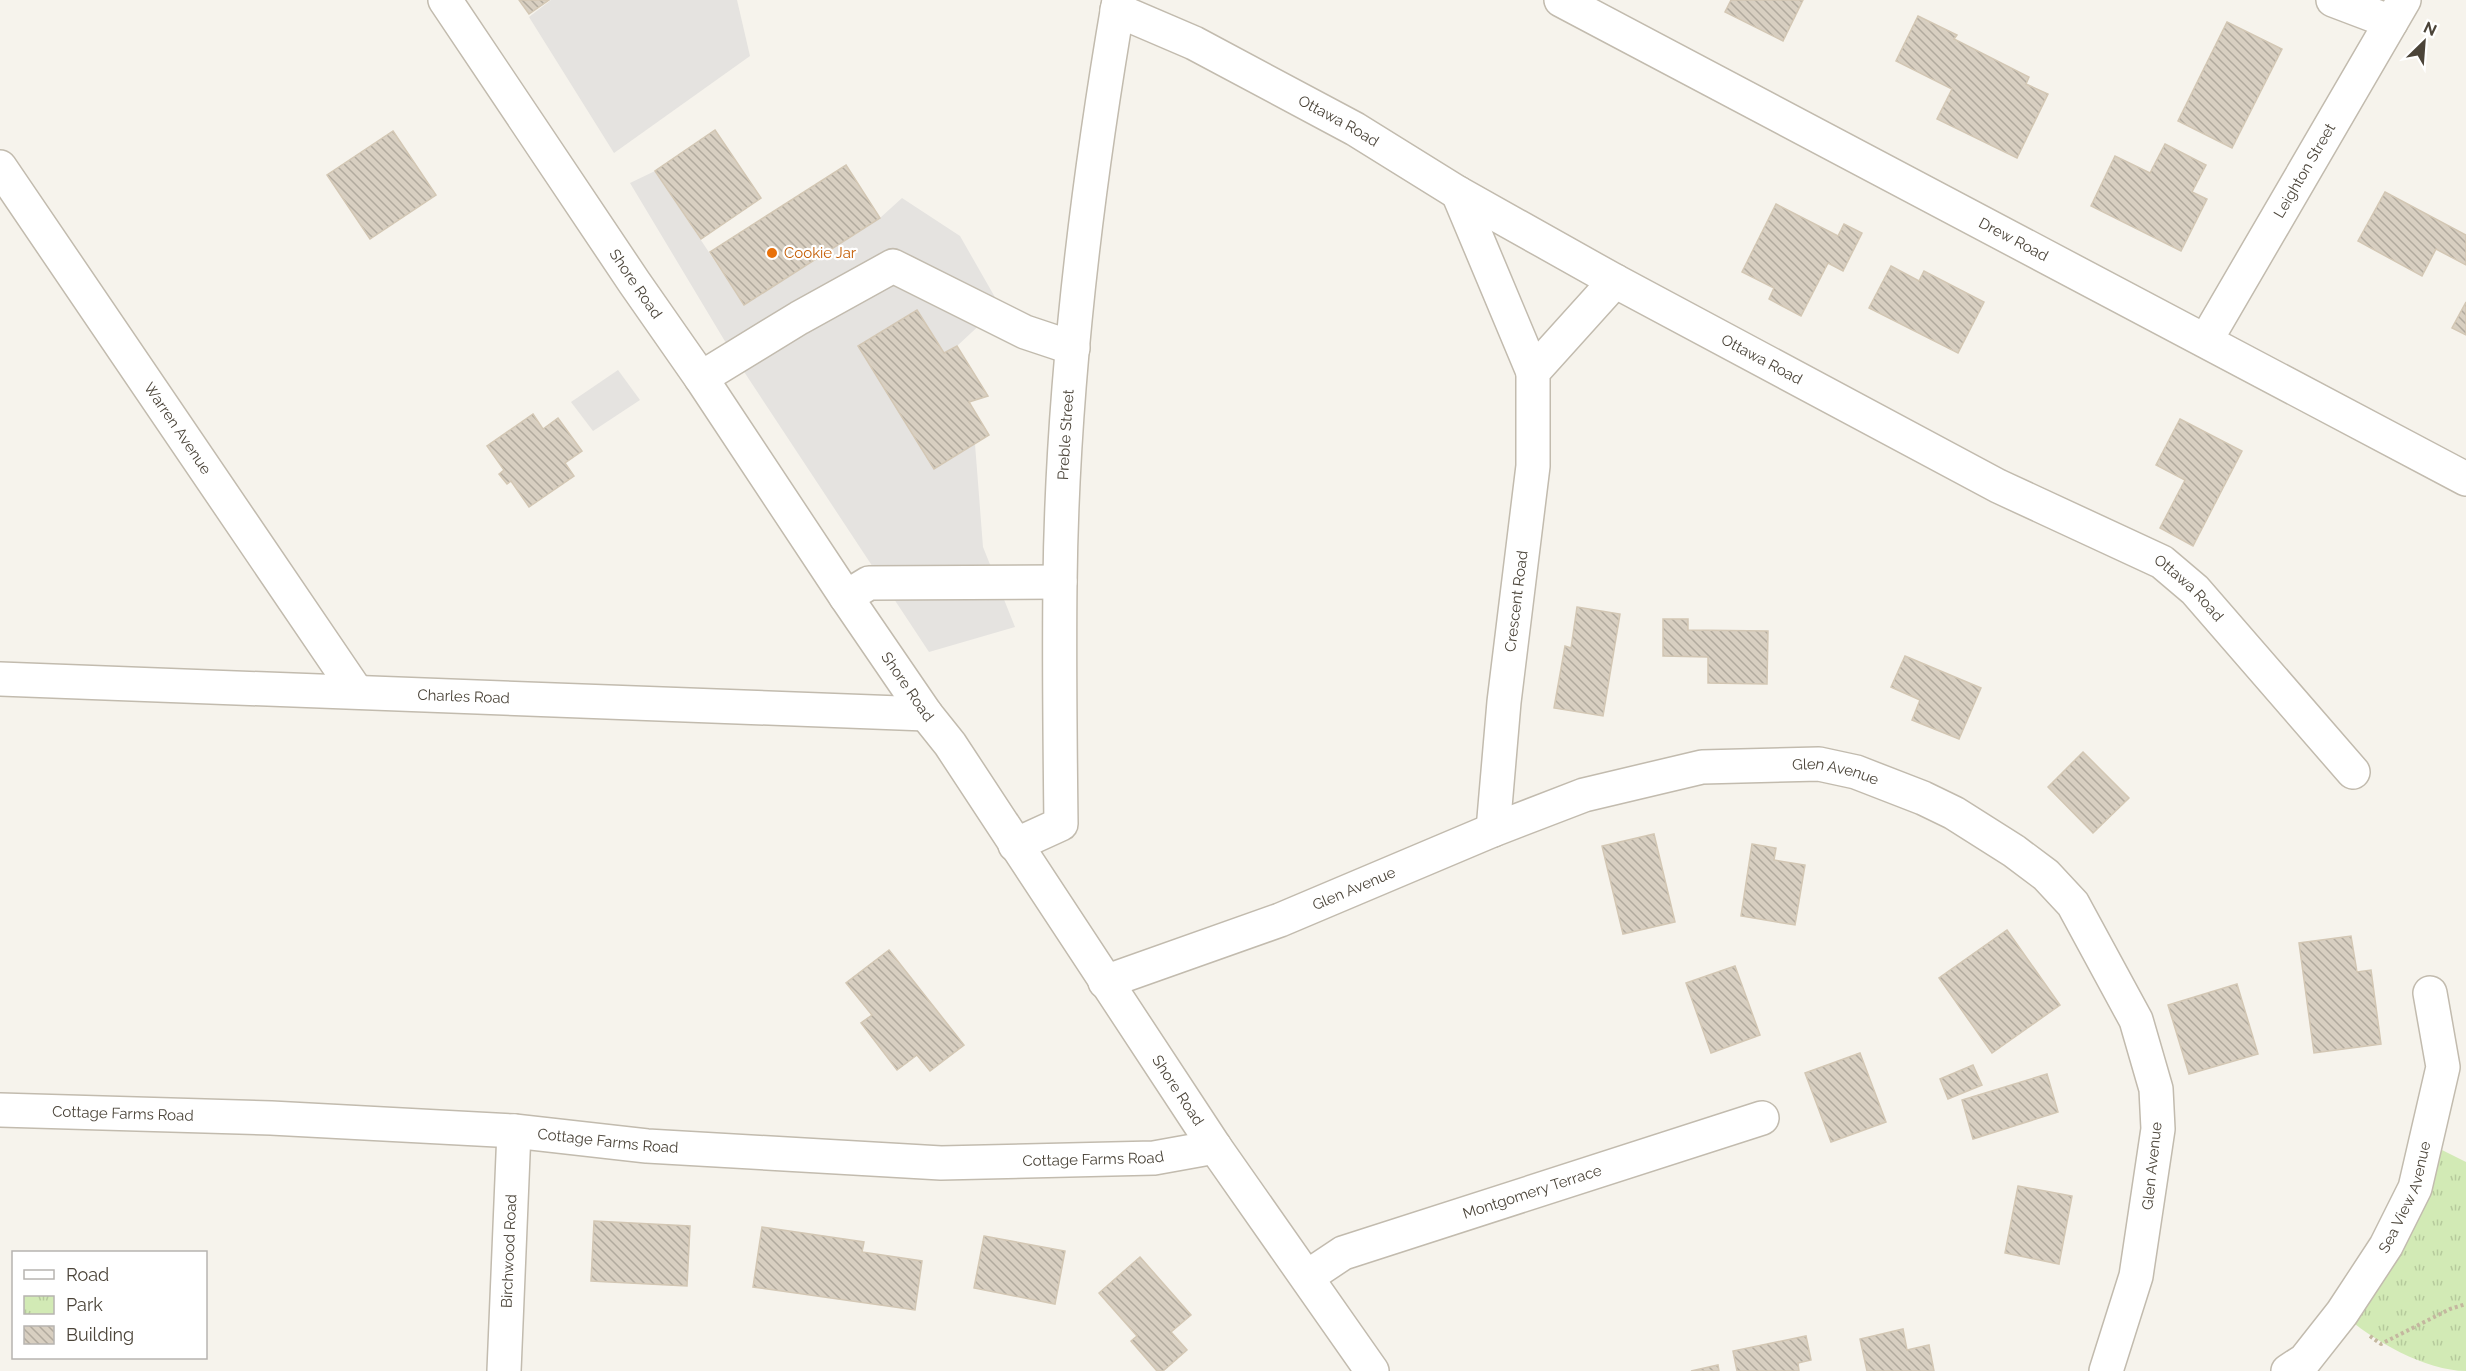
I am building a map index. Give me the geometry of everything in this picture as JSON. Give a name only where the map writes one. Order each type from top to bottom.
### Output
[{"type":"street","name":"Shore Road","points":[[445,0],[846,597],[926,714],[950,744],[1215,1147],[1372,1371]]},
{"type":"street","name":"Drew Road","points":[[1561,0],[2466,479]]},
{"type":"street","points":[[2333,0],[2397,11]]},
{"type":"street","name":"Ottawa Road","points":[[1118,5],[1325,113],[1458,193],[1615,281],[1998,486],[2162,562],[2195,590],[2353,772]]},
{"type":"street","name":"Preble Street","points":[[1015,845],[1061,824],[1060,582],[1067,422],[1079,282],[1102,98],[1118,5]]},
{"type":"street","name":"Leighton Street","points":[[2206,340],[2397,11]]},
{"type":"street","name":"Warren Avenue","points":[[0,167],[356,691]]},
{"type":"street","name":"Crescent Road","points":[[1458,193],[1533,372],[1533,466],[1504,702],[1493,830]]},
{"type":"street","points":[[701,378],[799,318],[892,266],[1025,332],[1073,348]]},
{"type":"street","points":[[1533,372],[1615,281]]},
{"type":"street","points":[[846,597],[868,583],[1060,582]]},
{"type":"street","name":"Charles Road","points":[[0,679],[926,714]]},
{"type":"street","name":"Glen Avenue","points":[[1105,982],[1280,920],[1493,830],[1584,795],[1702,767],[1819,764],[1856,772],[1923,798],[1954,813],[2014,851],[2046,875],[2073,904],[2136,1020],[2156,1089],[2158,1130],[2136,1276],[2106,1371]]},
{"type":"street","name":"Sea View Avenue","points":[[2288,1371],[2305,1360],[2342,1313],[2386,1246],[2415,1188],[2443,1067],[2430,993]]},
{"type":"street","name":"Cottage Farms Road","points":[[0,1110],[271,1118],[514,1131],[647,1146],[941,1163],[1154,1158],[1215,1147]]},
{"type":"street","name":"Montgomery Terrace","points":[[1307,1277],[1343,1253],[1762,1118]]},
{"type":"street","name":"Birchwood Road","points":[[504,1371],[514,1131]]},
{"type":"path","points":[[2342,1313],[2381,1344],[2450,1309],[2466,1304]]},
{"type":"green space","points":[[2426,1142],[2466,1162],[2466,1371],[2450,1370],[2417,1360],[2383,1343],[2342,1313]]},
{"type":"shaded area","points":[[551,0],[737,0],[750,56],[614,153],[529,17]]},
{"type":"shaded area","points":[[655,171],[744,305],[880,218],[902,198],[960,236],[1000,306],[957,346],[944,353],[917,310],[859,346],[934,469],[975,444],[983,547],[1015,627],[929,652],[735,358],[630,183]]},
{"type":"shaded area","points":[[618,370],[640,400],[593,431],[571,402]]},
{"type":"building","points":[[519,0],[549,0],[529,14]]},
{"type":"building","points":[[1731,0],[1803,0],[1783,41],[1725,12]]},
{"type":"building","points":[[1918,16],[1957,35],[1954,39],[2029,77],[2026,84],[2048,94],[2017,158],[1937,119],[1952,89],[1896,61]]},
{"type":"building","points":[[2227,22],[2282,49],[2232,148],[2178,121]]},
{"type":"building","points":[[715,130],[761,198],[701,239],[655,171]]},
{"type":"building","points":[[393,131],[436,195],[370,239],[327,175]]},
{"type":"building","points":[[2165,144],[2206,165],[2192,192],[2207,199],[2181,251],[2091,206],[2115,156],[2150,173]]},
{"type":"building","points":[[846,165],[880,218],[744,305],[710,252]]},
{"type":"building","points":[[2385,192],[2466,235],[2466,265],[2436,249],[2422,276],[2358,241]]},
{"type":"building","points":[[1776,204],[1838,236],[1844,224],[1862,233],[1843,271],[1828,263],[1801,316],[1769,299],[1774,288],[1742,272]]},
{"type":"building","points":[[1891,266],[1919,281],[1924,271],[1984,302],[1958,353],[1869,308]]},
{"type":"building","points":[[2466,302],[2466,335],[2452,328]]},
{"type":"building","points":[[917,310],[944,353],[957,346],[988,396],[969,402],[989,435],[934,469],[858,346]]},
{"type":"building","points":[[533,414],[543,429],[558,418],[582,451],[565,463],[574,476],[529,507],[511,481],[507,484],[499,474],[504,470],[487,446]]},
{"type":"building","points":[[2180,419],[2242,451],[2193,546],[2160,528],[2185,480],[2156,465]]},
{"type":"building","points":[[1577,607],[1620,614],[1603,716],[1554,708],[1565,646],[1571,648]]},
{"type":"building","points":[[1663,619],[1688,619],[1688,630],[1768,631],[1767,684],[1708,683],[1708,657],[1663,656]]},
{"type":"building","points":[[1905,656],[1981,688],[1959,739],[1912,720],[1920,700],[1891,687]]},
{"type":"building","points":[[2083,752],[2129,798],[2093,833],[2048,787]]},
{"type":"building","points":[[1654,834],[1675,922],[1623,934],[1602,846]]},
{"type":"building","points":[[1752,844],[1776,848],[1774,860],[1805,865],[1795,925],[1741,916]]},
{"type":"building","points":[[2007,930],[2060,1005],[1992,1053],[1939,978]]},
{"type":"building","points":[[2351,936],[2357,972],[2371,970],[2381,1044],[2314,1053],[2299,943]]},
{"type":"building","points":[[889,950],[964,1045],[930,1071],[917,1055],[897,1070],[861,1023],[872,1015],[846,983]]},
{"type":"building","points":[[1735,966],[1760,1035],[1711,1053],[1686,983]]},
{"type":"building","points":[[2237,984],[2258,1054],[2189,1074],[2168,1005]]},
{"type":"building","points":[[1860,1053],[1886,1122],[1831,1142],[1805,1073]]},
{"type":"building","points":[[1973,1065],[1982,1085],[1948,1099],[1940,1079]]},
{"type":"building","points":[[2047,1074],[2058,1112],[1973,1139],[1962,1100]]},
{"type":"building","points":[[2018,1186],[2072,1196],[2059,1264],[2005,1253]]},
{"type":"building","points":[[594,1221],[690,1226],[687,1286],[591,1281]]},
{"type":"building","points":[[762,1227],[864,1242],[862,1252],[922,1261],[915,1310],[753,1287]]},
{"type":"building","points":[[984,1236],[1065,1251],[1055,1304],[974,1288]]},
{"type":"building","points":[[1140,1257],[1191,1315],[1171,1332],[1187,1350],[1163,1371],[1157,1371],[1131,1341],[1137,1336],[1099,1293]]},
{"type":"building","points":[[1903,1329],[1907,1350],[1929,1345],[1934,1371],[1867,1371],[1860,1339]]},
{"type":"building","points":[[1806,1336],[1811,1360],[1798,1363],[1799,1371],[1737,1371],[1733,1351]]},
{"type":"building","points":[[1718,1365],[1719,1371],[1691,1371]]},
{"type":"place","name":"Cookie Jar","points":[[772,253]]}]
